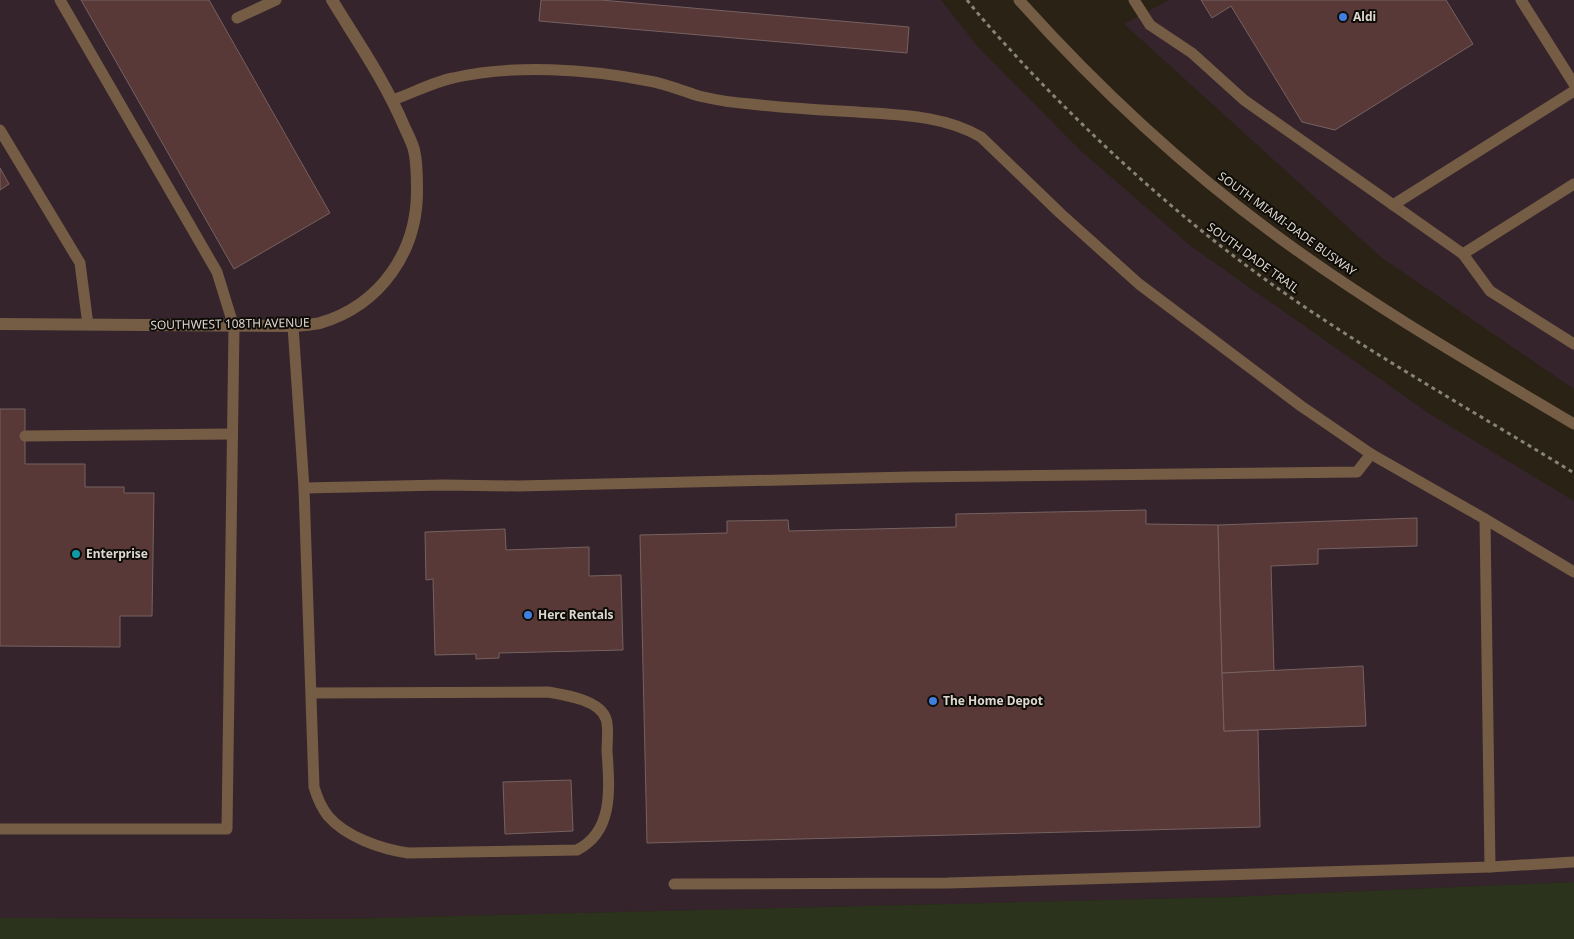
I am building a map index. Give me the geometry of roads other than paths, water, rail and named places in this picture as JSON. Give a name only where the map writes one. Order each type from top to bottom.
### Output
[{"type":"street","name":"SOUTHWEST 108TH AVENUE","points":[[0,324],[293,326],[320,323],[348,311],[383,285],[400,261],[413,228],[417,203],[417,176],[414,150],[393,100],[332,0]]},
{"type":"lane","points":[[0,829],[227,830],[234,327],[218,272],[60,0]]},
{"type":"lane","points":[[237,18],[276,0]]},
{"type":"lane","name":"SOUTH MIAMI-DADE BUSWAY","points":[[1019,0],[1098,82],[1163,144],[1255,220],[1354,290],[1574,424]]},
{"type":"lane","points":[[1134,0],[1150,25],[1192,53],[1244,100],[1463,254],[1490,291],[1574,344]]},
{"type":"lane","points":[[1521,0],[1574,84]]},
{"type":"lane","points":[[393,100],[452,78],[500,71],[559,71],[609,74],[671,86],[698,95],[751,104],[904,115],[954,124],[981,137],[1061,214],[1139,284],[1301,406],[1371,454],[1574,572]]},
{"type":"lane","points":[[1393,205],[1574,91]]},
{"type":"lane","points":[[0,130],[80,263],[88,325]]},
{"type":"lane","points":[[1463,254],[1574,184]]},
{"type":"lane","points":[[293,326],[304,488],[314,787],[319,802],[328,816],[348,832],[368,843],[408,854],[577,850],[588,845],[603,824],[609,800],[606,719],[596,707],[573,697],[548,692],[312,693]]},
{"type":"lane","points":[[25,436],[232,434]]},
{"type":"lane","points":[[304,488],[443,485],[518,486],[910,477],[1357,472],[1371,454]]},
{"type":"lane","points":[[1485,519],[1490,867]]},
{"type":"lane","points":[[674,884],[948,883],[1490,867],[1574,862]]},
{"type":"place","name":"Aldi","points":[[1343,17]]},
{"type":"place","name":"Enterprise","points":[[76,554]]},
{"type":"place","name":"Herc Rentals","points":[[528,615]]},
{"type":"place","name":"The Home Depot","points":[[933,701]]}]
